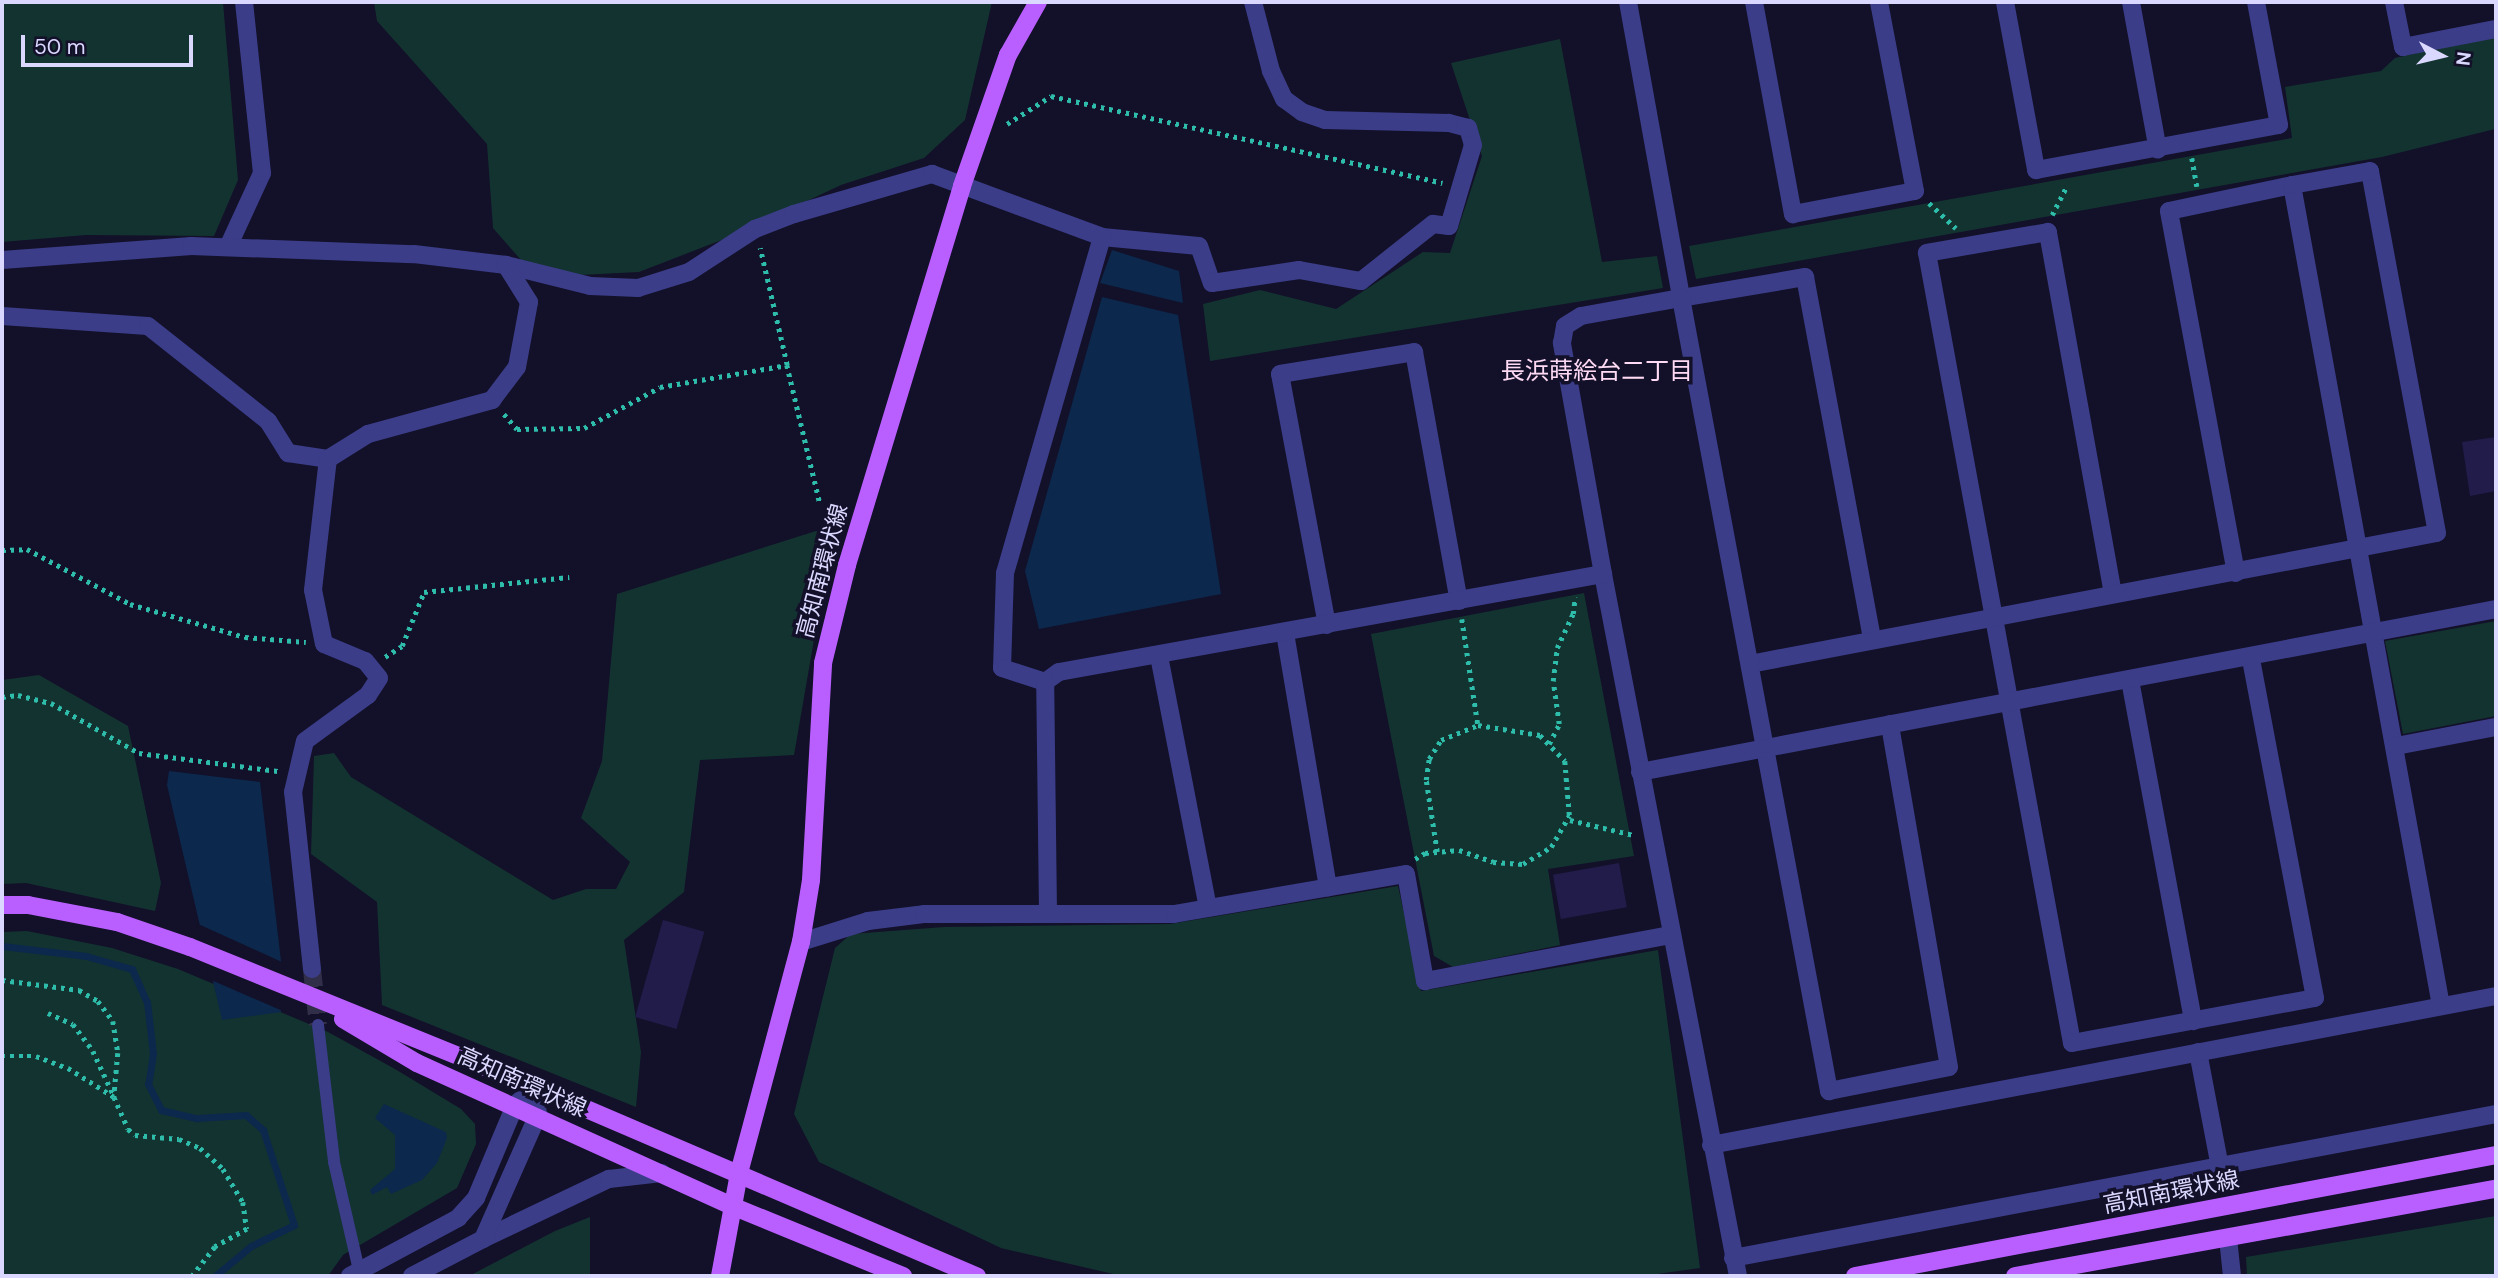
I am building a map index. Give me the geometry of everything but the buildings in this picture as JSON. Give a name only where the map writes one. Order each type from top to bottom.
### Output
[{"type":"main road","name":"高知南環状線","points":[[720,1276],[739,1173],[801,942],[811,880],[823,663],[847,565],[962,186],[1009,55],[1038,2]]},
{"type":"main road","name":"高知南環状線","points":[[2,905],[28,905],[117,922],[190,947],[297,993],[535,1087],[977,1276]]},
{"type":"main road","name":"高知南環状線","points":[[297,993],[418,1063],[538,1115],[732,1206],[903,1276]]},
{"type":"main road","name":"高知南環状線","points":[[1855,1276],[2496,1155]]},
{"type":"main road","points":[[2015,1276],[2496,1189]]},
{"type":"street","points":[[228,247],[262,173],[244,2]]},
{"type":"street","points":[[2,260],[122,249],[228,247],[414,254],[506,265],[590,286],[638,288],[689,272],[755,229],[932,174],[1102,237],[1199,246],[1212,283],[1299,270],[1361,281],[1433,224],[1449,226],[1473,145],[1468,128],[1449,123],[1325,120],[1302,112],[1284,99],[1271,71],[1253,2]]},
{"type":"street","points":[[1628,2],[1829,1091],[1948,1066],[1890,724]]},
{"type":"street","points":[[1754,2],[1793,214],[1915,191],[1879,2]]},
{"type":"street","points":[[2005,2],[2035,170],[2158,150],[2279,125],[2256,2]]},
{"type":"street","points":[[2131,2],[2158,150]]},
{"type":"street","points":[[2394,2],[2403,47],[2496,29]]},
{"type":"street","points":[[1750,664],[1993,620],[2113,594],[2236,573],[2360,551],[2437,533],[2370,171],[2169,211],[2236,573]]},
{"type":"street","points":[[2292,185],[2376,635],[2441,1006]]},
{"type":"street","points":[[2113,594],[2048,232],[1927,253],[2007,703],[2072,1043],[2315,998],[2251,659]]},
{"type":"street","points":[[1045,682],[1002,668],[1005,573],[1102,237]]},
{"type":"street","points":[[2,316],[148,326],[268,421],[288,453],[328,459],[368,434],[492,400],[517,367],[529,302],[506,265]]},
{"type":"street","points":[[1738,1276],[1670,935],[1603,574],[1562,344],[1565,326],[1581,316],[1805,277],[1872,640]]},
{"type":"street","points":[[1327,625],[1280,374],[1414,352],[1459,601]]},
{"type":"street","points":[[312,969],[293,792],[305,741],[368,695],[379,678],[370,667],[324,644],[313,590],[328,459]]},
{"type":"street","points":[[1045,682],[1059,672],[1603,574]]},
{"type":"street","points":[[1640,772],[2251,659],[2496,609]]},
{"type":"street","points":[[1285,633],[1328,887]]},
{"type":"street","points":[[1159,656],[1208,907]]},
{"type":"street","points":[[2130,680],[2193,1021]]},
{"type":"street","points":[[1045,682],[1048,913]]},
{"type":"street","points":[[2396,746],[2496,727]]},
{"type":"street","points":[[801,942],[868,921],[913,916],[1048,913],[1174,915],[1406,874],[1425,981],[1670,935]]},
{"type":"street","points":[[1711,1145],[2496,996]]},
{"type":"street","points":[[2198,1052],[2220,1167]]},
{"type":"street","points":[[354,1273],[458,1218],[476,1198],[514,1105],[535,1087]]},
{"type":"street","points":[[483,1239],[538,1115],[535,1087]]},
{"type":"street","points":[[1733,1258],[2496,1114]]},
{"type":"street","points":[[412,1276],[609,1178],[662,1173]]},
{"type":"street","points":[[2228,1238],[2232,1276]]},
{"type":"lane","points":[[318,1025],[334,1163],[354,1273]]},
{"type":"path","points":[[1007,124],[1051,96],[1460,187]]},
{"type":"path","points":[[2189,144],[2200,205]]},
{"type":"path","points":[[2040,233],[2079,163]]},
{"type":"path","points":[[1915,191],[1975,245]]},
{"type":"path","points":[[755,229],[820,504]]},
{"type":"path","points":[[492,400],[517,429],[584,428],[660,387],[787,365]]},
{"type":"path","points":[[2,550],[27,549],[130,604],[245,637],[324,644]]},
{"type":"path","points":[[370,667],[402,646],[424,592],[569,577]]},
{"type":"path","points":[[1549,744],[1559,724],[1553,681],[1557,648],[1573,614],[1577,579]]},
{"type":"path","points":[[1459,601],[1478,724]]},
{"type":"path","points":[[2,697],[18,695],[51,703],[139,753],[275,767],[293,792]]},
{"type":"path","points":[[1437,852],[1426,780],[1429,759],[1441,740],[1478,724],[1540,736],[1549,744],[1565,761],[1570,820],[1652,838]]},
{"type":"path","points":[[1406,874],[1412,861],[1424,853],[1459,850],[1493,862],[1523,864],[1551,847],[1570,815]]},
{"type":"path","points":[[2,979],[79,990],[98,1001],[114,1031],[114,1097]]},
{"type":"path","points":[[48,1013],[73,1024],[93,1051],[114,1097],[118,1114],[135,1135],[179,1139],[200,1148],[223,1170],[243,1202],[247,1229],[215,1247],[192,1276]]},
{"type":"path","points":[[2,1056],[36,1056],[68,1068],[114,1097]]},
{"type":"green space","points":[[2,2],[223,2],[238,180],[214,236],[86,235],[2,242]]},
{"type":"green space","points":[[374,2],[992,2],[965,120],[924,158],[841,185],[737,234],[639,272],[580,275],[528,268],[493,228],[487,144],[377,21]]},
{"type":"green space","points":[[2496,35],[2495,129],[2382,157],[1696,279],[1689,246],[2292,138],[2285,87],[2381,71],[2395,58]]},
{"type":"green space","points":[[1560,39],[1602,262],[1657,256],[1663,288],[1210,361],[1203,304],[1260,290],[1336,309],[1423,252],[1450,253],[1482,156],[1451,63]]},
{"type":"green space","points":[[816,531],[832,536],[794,755],[700,760],[684,892],[624,940],[641,1052],[636,1107],[382,1005],[377,902],[311,854],[314,756],[334,753],[351,777],[553,900],[586,889],[616,889],[630,862],[581,818],[602,761],[617,594]]},
{"type":"green space","points":[[1584,593],[1634,856],[1548,869],[1560,945],[1453,967],[1434,956],[1371,634]]},
{"type":"green space","points":[[2496,621],[2496,716],[2403,734],[2385,641]]},
{"type":"green space","points":[[39,675],[128,726],[161,883],[155,911],[26,883],[2,884],[2,680]]},
{"type":"green space","points":[[1398,886],[1421,991],[1658,950],[1700,1268],[1643,1276],[1122,1276],[1001,1248],[819,1162],[794,1114],[835,948],[851,934],[944,927],[1170,924]]},
{"type":"green space","points":[[27,931],[112,948],[178,969],[328,1032],[395,1069],[461,1109],[475,1124],[476,1144],[457,1188],[343,1255],[328,1276],[2,1276],[2,932]]},
{"type":"green space","points":[[2496,1216],[2496,1276],[2247,1276],[2246,1257]]},
{"type":"green space","points":[[590,1217],[590,1276],[469,1276],[555,1231]]},
{"type":"water","points":[[1112,250],[1179,271],[1183,303],[1100,283]]},
{"type":"water","points":[[1102,297],[1178,315],[1221,594],[1039,629],[1025,571]]},
{"type":"water","points":[[169,771],[260,782],[281,961],[281,1012],[222,1020],[167,785]]},
{"type":"water","points":[[384,1104],[446,1132],[447,1138],[437,1163],[422,1180],[391,1194],[387,1187],[372,1195],[370,1190],[395,1169],[395,1135],[375,1118]]},
{"type":"pier","points":[[196,923],[284,963],[285,1012],[209,979]]},
{"type":"waterway","points":[[2,946],[86,956],[132,969],[147,1002],[153,1054],[148,1084],[161,1110],[197,1118],[246,1115],[263,1130],[294,1225],[251,1246],[215,1276]]},
{"type":"tunnel","points":[[312,969],[318,1025]]},
{"type":"district","name":"長浜蒔絵台二丁目","points":[[1597,371]]}]
